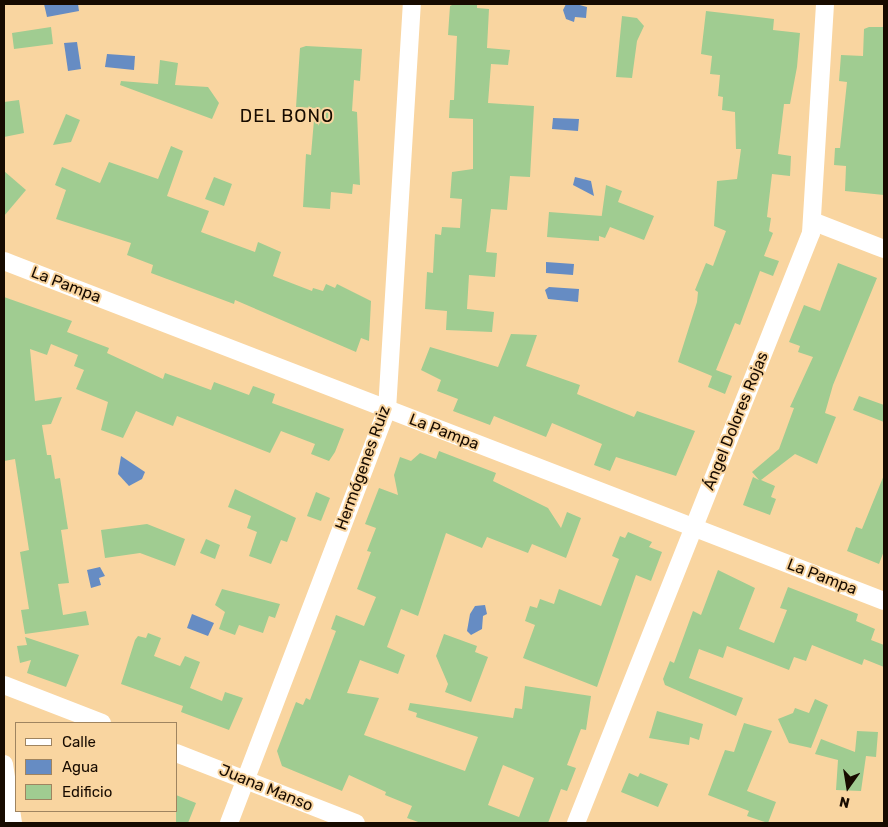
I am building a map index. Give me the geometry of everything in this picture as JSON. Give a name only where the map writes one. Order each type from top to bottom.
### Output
[{"type":"street","name":"Hermógenes Ruiz","points":[[229,823],[387,410],[412,4]]},
{"type":"street","name":"Ángel Dolores Rojas","points":[[576,823],[811,233],[825,4]]},
{"type":"street","points":[[812,221],[884,249]]},
{"type":"street","name":"La Pampa","points":[[4,261],[884,601]]},
{"type":"street","points":[[4,685],[99,722]]},
{"type":"street","name":"Juana Manso","points":[[178,753],[356,823]]},
{"type":"street","points":[[4,764],[13,823]]},
{"type":"water","points":[[44,4],[78,4],[79,11],[47,17]]},
{"type":"water","points":[[566,4],[587,7],[586,18],[575,17],[574,22],[566,19],[563,10]]},
{"type":"water","points":[[77,42],[81,69],[68,71],[64,43]]},
{"type":"water","points":[[107,54],[135,56],[134,70],[105,67]]},
{"type":"water","points":[[553,118],[579,119],[578,131],[552,129]]},
{"type":"water","points":[[575,177],[591,181],[594,196],[573,185]]},
{"type":"water","points":[[546,262],[574,264],[573,275],[546,273]]},
{"type":"water","points":[[549,287],[579,289],[578,302],[548,299],[545,290]]},
{"type":"water","points":[[121,456],[145,472],[142,479],[129,486],[118,474]]},
{"type":"water","points":[[100,567],[105,576],[99,578],[101,585],[91,588],[87,570]]},
{"type":"water","points":[[485,605],[487,614],[483,616],[482,629],[471,635],[467,631],[470,614],[475,606]]},
{"type":"water","points":[[192,614],[214,623],[208,636],[187,628]]},
{"type":"building","points":[[454,4],[477,4],[477,8],[489,9],[487,48],[510,50],[508,65],[491,64],[488,103],[534,106],[530,177],[510,176],[507,210],[491,209],[486,252],[497,253],[495,277],[469,275],[467,309],[494,312],[492,332],[446,330],[447,311],[425,309],[427,272],[433,273],[435,234],[441,235],[442,227],[460,228],[462,199],[450,198],[452,172],[473,169],[473,119],[449,118],[450,100],[454,100],[457,36],[448,35],[450,6]]},
{"type":"building","points":[[706,11],[774,19],[773,30],[800,33],[797,67],[790,104],[784,104],[778,154],[791,156],[790,176],[772,174],[767,217],[771,218],[769,231],[773,233],[764,256],[779,261],[773,276],[760,271],[740,325],[735,323],[716,370],[732,376],[725,394],[708,387],[712,376],[678,362],[697,302],[698,292],[695,290],[706,263],[713,266],[726,231],[714,226],[717,181],[737,179],[741,149],[736,149],[735,112],[722,110],[723,97],[718,96],[720,75],[710,74],[712,56],[701,54]]},
{"type":"building","points":[[622,16],[637,18],[644,26],[637,41],[632,78],[616,77]]},
{"type":"building","points":[[51,27],[53,44],[14,49],[12,33]]},
{"type":"building","points":[[884,27],[884,195],[845,191],[846,166],[834,165],[835,148],[840,148],[847,82],[839,81],[841,55],[863,56],[864,29]]},
{"type":"building","points":[[306,46],[362,49],[360,81],[354,80],[352,111],[357,112],[360,185],[353,184],[352,194],[331,192],[330,209],[303,207],[306,154],[311,155],[315,108],[296,107],[300,48]]},
{"type":"building","points":[[160,60],[178,63],[175,85],[208,87],[219,103],[212,119],[120,85],[121,81],[158,84]]},
{"type":"building","points":[[19,100],[24,133],[4,137],[4,102]]},
{"type":"building","points":[[66,114],[80,120],[71,142],[53,145]]},
{"type":"building","points":[[171,146],[183,151],[167,196],[209,211],[201,232],[255,252],[258,242],[281,252],[273,276],[312,291],[313,288],[323,291],[326,284],[335,288],[337,284],[371,301],[369,341],[361,338],[356,352],[235,300],[234,304],[151,273],[153,265],[127,255],[131,243],[56,219],[66,190],[55,185],[62,167],[100,183],[109,162],[158,179]]},
{"type":"building","points":[[4,171],[26,190],[4,216]]},
{"type":"building","points":[[214,177],[232,184],[224,206],[205,199]]},
{"type":"building","points":[[606,185],[622,191],[618,202],[654,216],[644,240],[610,227],[605,238],[599,236],[599,241],[547,237],[549,212],[602,216]]},
{"type":"building","points":[[838,263],[877,278],[833,385],[825,413],[836,417],[817,464],[795,454],[761,480],[775,486],[771,497],[776,499],[770,515],[743,505],[753,477],[759,480],[752,472],[779,449],[794,408],[790,407],[813,357],[798,352],[800,346],[789,342],[804,305],[820,311]]},
{"type":"building","points":[[4,297],[72,321],[67,332],[109,348],[107,353],[163,379],[165,373],[211,390],[214,382],[249,395],[253,386],[275,394],[272,403],[344,429],[335,452],[329,461],[311,454],[315,444],[281,431],[270,453],[177,416],[173,426],[136,411],[123,438],[101,430],[108,402],[76,389],[84,370],[74,366],[78,355],[51,344],[47,355],[30,349],[35,401],[62,397],[51,424],[42,425],[47,455],[51,455],[55,479],[60,478],[68,529],[61,530],[69,583],[58,584],[63,615],[86,611],[89,625],[25,634],[21,610],[29,609],[20,552],[29,550],[15,459],[4,461]]},
{"type":"building","points":[[511,334],[537,335],[526,366],[580,385],[577,394],[634,417],[637,411],[695,431],[676,476],[616,457],[610,471],[594,465],[602,444],[552,423],[546,437],[494,416],[490,425],[453,411],[458,399],[437,391],[441,380],[421,370],[430,347],[498,367]]},
{"type":"building","points":[[859,396],[884,405],[884,422],[853,410]]},
{"type":"building","points":[[439,451],[496,473],[493,481],[548,508],[561,528],[567,512],[581,518],[566,558],[532,544],[528,553],[487,537],[482,548],[446,533],[418,616],[401,609],[387,647],[405,655],[398,674],[360,660],[347,693],[379,698],[364,735],[465,771],[478,737],[416,717],[417,713],[408,710],[410,703],[513,718],[515,708],[522,709],[525,686],[591,696],[586,730],[581,729],[567,765],[576,768],[567,791],[561,789],[548,823],[421,823],[407,818],[412,806],[385,795],[386,792],[349,775],[342,791],[282,766],[277,751],[296,702],[303,705],[306,698],[310,700],[336,631],[331,629],[336,615],[364,626],[376,597],[357,589],[371,552],[367,551],[376,528],[365,524],[379,488],[398,495],[394,475],[400,457],[411,461],[420,453],[436,459]],"holes":[[[503,765],[534,778],[519,817],[488,805]]]},
{"type":"building","points":[[884,475],[884,551],[879,564],[847,551],[856,527],[862,529]]},
{"type":"building","points":[[235,489],[296,518],[287,542],[281,540],[271,564],[249,556],[257,532],[247,528],[251,516],[228,507]]},
{"type":"building","points":[[316,492],[330,498],[321,521],[307,516]]},
{"type":"building","points":[[147,524],[185,539],[175,566],[140,553],[105,558],[101,530]]},
{"type":"building","points":[[628,532],[652,542],[649,547],[662,552],[651,581],[636,575],[597,687],[523,658],[535,625],[525,621],[530,606],[537,608],[540,599],[554,604],[559,589],[601,606],[619,559],[612,556],[620,536],[625,538]]},
{"type":"building","points":[[206,539],[220,545],[215,559],[200,553]]},
{"type":"building","points":[[718,570],[755,588],[739,629],[774,643],[787,610],[780,608],[788,587],[858,614],[856,621],[875,629],[871,640],[884,645],[884,667],[864,659],[862,665],[812,645],[806,661],[794,657],[789,670],[727,646],[723,658],[699,649],[689,678],[743,698],[736,716],[665,685],[663,679],[670,661],[674,663],[693,611],[701,615]]},
{"type":"building","points":[[222,589],[280,604],[275,618],[269,616],[263,633],[239,625],[235,635],[219,629],[225,612],[215,605]]},
{"type":"building","points":[[148,633],[161,638],[154,656],[180,666],[185,656],[200,662],[190,688],[222,701],[225,692],[243,698],[229,730],[181,712],[183,706],[121,684],[135,640],[138,636],[146,638]]},
{"type":"building","points":[[444,634],[477,646],[475,652],[488,657],[471,702],[445,692],[448,684],[436,656]]},
{"type":"building","points":[[25,637],[79,655],[66,687],[27,673],[31,660],[20,663],[17,646],[27,645]]},
{"type":"building","points":[[815,699],[828,705],[811,748],[789,743],[778,719],[793,713],[795,708],[809,713]]},
{"type":"building","points":[[657,711],[703,724],[699,740],[690,737],[689,745],[649,738]]},
{"type":"building","points":[[744,723],[772,731],[747,791],[776,802],[768,823],[747,816],[749,811],[708,795],[725,750],[734,752]]},
{"type":"building","points":[[857,731],[878,732],[876,757],[866,756],[861,791],[836,790],[838,760],[815,754],[821,739],[855,752]]},
{"type":"building","points":[[629,773],[638,777],[640,773],[668,784],[658,807],[621,792]]},
{"type":"building","points":[[178,796],[196,803],[188,823],[176,823]]},
{"type":"district","name":"DEL BONO","points":[[287,116]]}]
